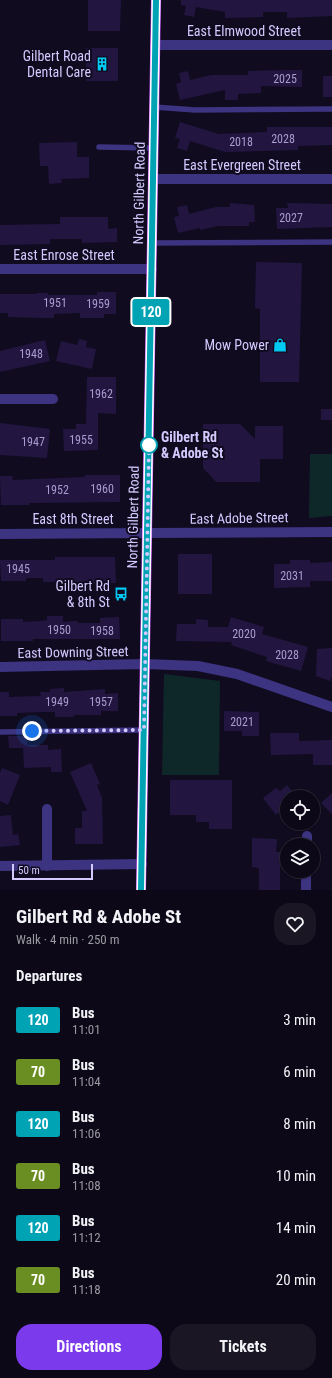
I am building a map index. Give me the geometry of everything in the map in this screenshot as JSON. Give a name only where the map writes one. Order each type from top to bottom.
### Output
[{"type":"main road","name":"North Gilbert Road","points":[[141,890],[156,0]]},
{"type":"street","name":"East Elmwood Street","points":[[155,45],[332,45]]},
{"type":"street","name":"East Evergreen Street","points":[[153,179],[332,179]]},
{"type":"street","name":"East Enrose Street","points":[[0,269],[152,269]]},
{"type":"street","points":[[0,399],[53,399]]},
{"type":"street","name":"East Adobe Street","points":[[147,533],[332,532]]},
{"type":"street","name":"East 8th Street","points":[[0,534],[147,533]]},
{"type":"street","name":"East Downing Street","points":[[0,667],[145,664],[198,666],[224,670],[332,707]]},
{"type":"street","points":[[47,809],[47,866]]},
{"type":"street","points":[[0,866],[142,864]]},
{"type":"street","points":[[306,878],[306,890]]},
{"type":"lane","points":[[154,107],[195,110],[332,109]]},
{"type":"lane","points":[[99,147],[154,148]]},
{"type":"lane","points":[[152,243],[332,242]]},
{"type":"lane","points":[[0,732],[144,730]]},
{"type":"green space","points":[[310,454],[332,454],[332,516],[309,518]]},
{"type":"green space","points":[[164,674],[220,681],[219,775],[162,775]]},
{"type":"building","points":[[88,0],[121,0],[120,31],[88,31]]},
{"type":"building","points":[[181,0],[332,0],[332,16],[287,18],[287,12],[263,12],[263,17],[225,18],[225,12],[196,7],[194,17],[184,15],[186,6],[181,5]]},
{"type":"building","name":"Gilbert Road Dental Care","points":[[86,48],[118,48],[118,81],[86,81]]},
{"type":"building","points":[[302,70],[302,87],[261,86],[261,93],[238,94],[238,100],[225,100],[225,90],[180,100],[176,84],[181,82],[179,73],[188,71],[190,80],[211,75],[248,75],[248,71]]},
{"type":"building","points":[[323,76],[332,76],[332,97],[323,97]]},
{"type":"building","points":[[180,122],[219,134],[267,132],[267,127],[332,127],[332,145],[298,146],[298,150],[225,152],[190,141],[187,151],[177,148],[180,139],[175,138]]},
{"type":"building","points":[[77,142],[77,157],[89,157],[89,178],[61,179],[62,183],[49,184],[48,166],[40,166],[39,143]]},
{"type":"building","points":[[230,203],[254,205],[255,222],[249,222],[249,226],[218,226],[178,233],[174,217],[179,216],[177,207],[187,205],[189,214],[216,207],[230,207]]},
{"type":"building","points":[[287,203],[332,204],[332,227],[277,229],[276,208],[288,208]]},
{"type":"building","points":[[60,217],[108,217],[108,229],[117,228],[117,242],[82,243],[82,239],[50,239],[50,244],[0,245],[0,225],[60,224]]},
{"type":"building","name":"Mow Power","points":[[256,262],[302,263],[299,382],[260,382],[260,309],[255,308]]},
{"type":"building","points":[[97,292],[116,292],[116,314],[104,314],[104,318],[80,318],[80,313],[54,314],[54,318],[44,318],[8,317],[8,313],[0,313],[0,294],[48,293],[48,295],[97,295]]},
{"type":"building","points":[[79,339],[87,341],[86,347],[96,349],[92,369],[56,361],[61,341],[77,345]]},
{"type":"building","points":[[45,340],[50,361],[0,372],[0,351]]},
{"type":"building","points":[[87,377],[116,377],[116,414],[98,413],[98,450],[64,451],[63,429],[76,429],[76,424],[86,424]]},
{"type":"building","points":[[321,409],[332,409],[332,420],[321,420]]},
{"type":"building","points":[[0,423],[50,429],[47,458],[0,455]]},
{"type":"building","points":[[203,424],[240,424],[255,439],[255,426],[283,426],[283,459],[260,459],[260,482],[216,482],[203,468]]},
{"type":"building","points":[[85,475],[120,475],[120,502],[29,503],[30,505],[1,505],[0,476],[12,476],[13,480],[85,477]]},
{"type":"building","points":[[178,554],[212,554],[212,594],[178,594]]},
{"type":"building","points":[[55,557],[115,557],[116,583],[57,585],[57,582],[43,582],[43,578],[26,578],[26,581],[1,581],[0,560],[55,560]]},
{"type":"building","points":[[290,560],[310,560],[310,563],[332,562],[332,581],[310,581],[310,587],[274,588],[274,564],[290,564]]},
{"type":"building","points":[[47,616],[63,616],[63,622],[78,621],[78,623],[100,623],[100,618],[119,617],[120,639],[33,639],[33,641],[1,641],[1,619],[23,619],[23,622],[40,621],[47,620]]},
{"type":"building","points":[[231,617],[264,627],[262,634],[308,647],[301,671],[266,661],[267,657],[231,645],[232,642],[176,641],[177,624],[196,624],[196,619],[208,620],[208,627],[228,627]]},
{"type":"building","points":[[332,648],[332,676],[330,681],[316,676],[317,649]]},
{"type":"building","points":[[64,688],[64,692],[105,689],[105,694],[118,693],[118,711],[101,711],[101,715],[74,715],[74,717],[55,717],[55,712],[17,713],[17,716],[0,716],[0,692],[9,692],[9,697],[41,696],[40,692],[50,692],[50,689]]},
{"type":"building","points":[[224,711],[259,712],[259,736],[242,736],[242,731],[224,731]]},
{"type":"building","points":[[270,733],[299,733],[299,741],[332,740],[332,765],[313,765],[313,754],[271,755]]},
{"type":"building","points":[[8,736],[27,736],[27,745],[48,745],[48,750],[61,749],[62,772],[51,772],[51,767],[24,768],[23,748],[9,748]]},
{"type":"building","points":[[91,763],[100,784],[97,785],[102,798],[103,844],[75,844],[75,828],[82,828],[82,811],[87,811],[70,772]]},
{"type":"building","points":[[2,768],[20,775],[8,805],[0,801],[0,773]]},
{"type":"building","points":[[170,780],[232,780],[232,829],[209,829],[209,822],[196,822],[196,815],[170,815]]},
{"type":"building","points":[[287,785],[291,790],[281,790]]},
{"type":"building","points":[[276,788],[280,791],[280,812],[276,815],[263,798]]},
{"type":"building","points":[[332,793],[332,814],[321,803]]},
{"type":"building","points":[[11,815],[13,835],[18,834],[20,845],[0,847],[0,816]]},
{"type":"building","points":[[252,838],[277,839],[276,852],[280,852],[280,890],[259,890],[259,868],[252,867]]},
{"type":"bus line","name":"120","points":[[141,890],[156,0]]},
{"type":"place","name":"Gilbert Road Dental Care","points":[[102,64]]},
{"type":"place","name":"Mow Power","points":[[280,345]]},
{"type":"place","name":"Gilbert Rd & Adobe St","points":[[149,445]]},
{"type":"place","name":"Gilbert Rd & 8th St","points":[[121,594]]},
{"type":"route","points":[[32,731],[144,730],[149,445]]}]
